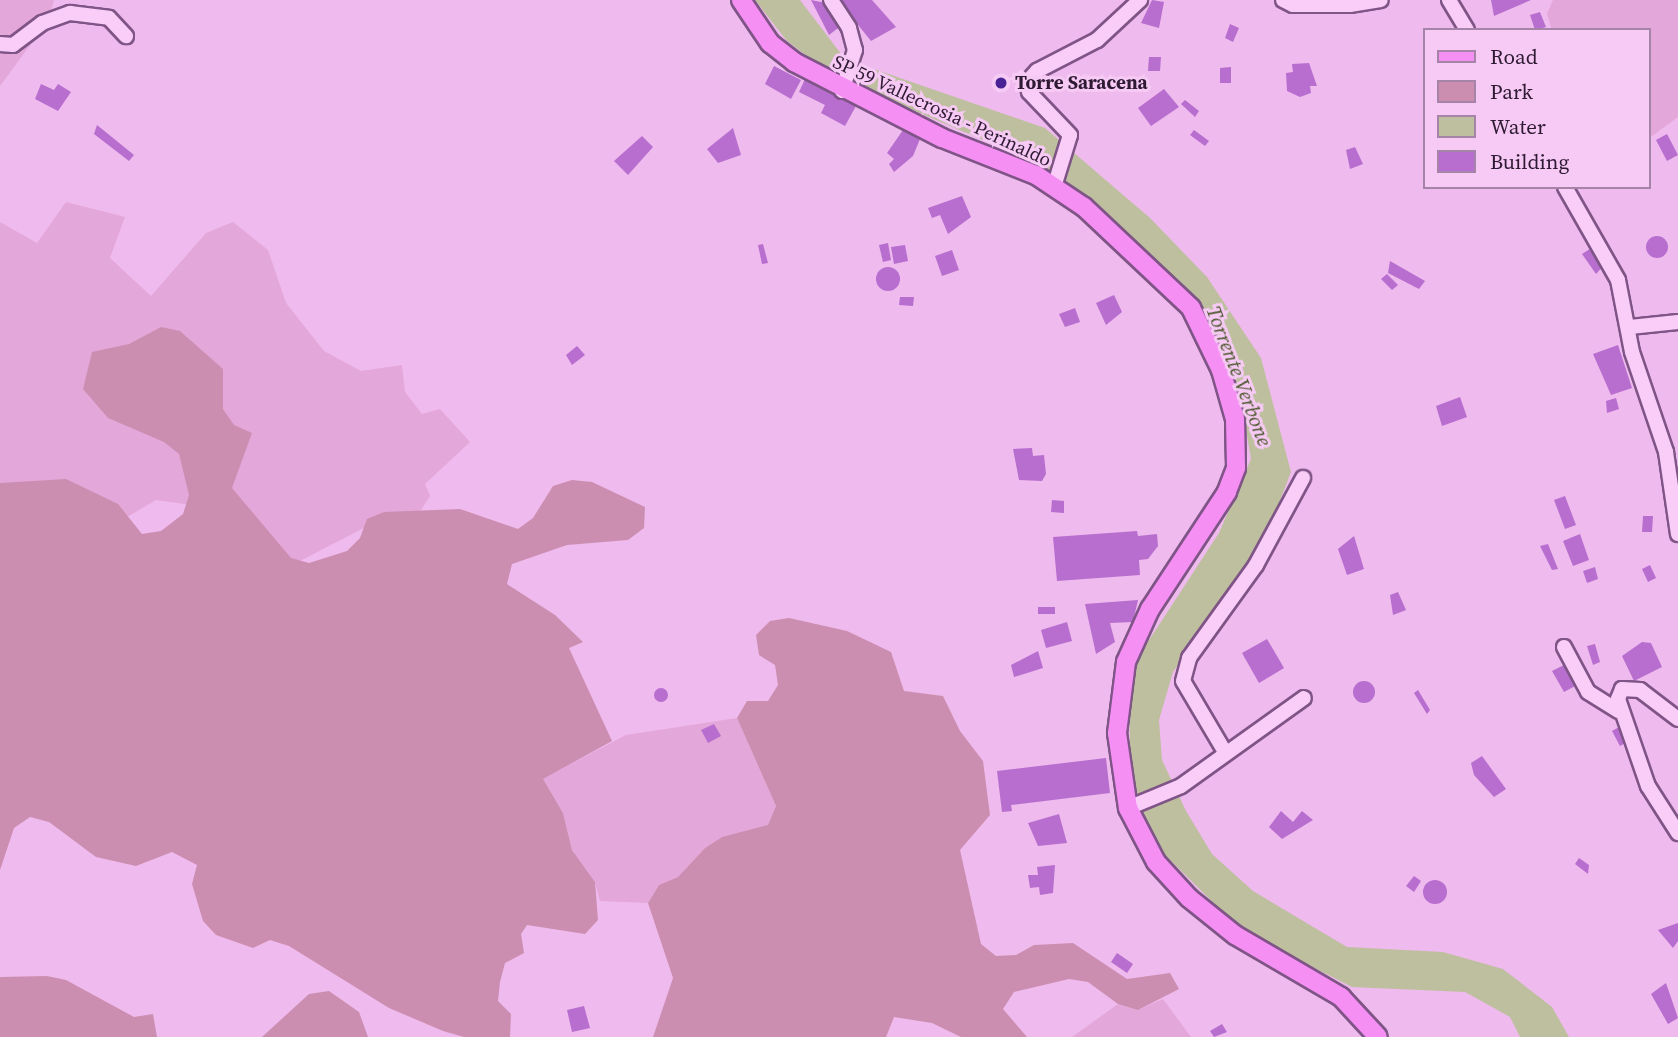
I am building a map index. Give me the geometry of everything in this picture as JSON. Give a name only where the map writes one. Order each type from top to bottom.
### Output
[{"type":"main road","name":"SP 59 Vallecrosia - Perinaldo","points":[[741,0],[770,43],[844,88],[1056,183],[1145,260],[1191,308],[1222,370],[1238,441],[1227,492],[1150,609],[1126,662],[1117,733],[1131,806],[1156,862],[1189,898],[1235,935],[1341,997],[1378,1037]]},
{"type":"street","points":[[831,0],[849,28],[855,50],[844,88]]},
{"type":"street","points":[[1056,183],[1070,135],[1029,92],[1027,82],[1037,71],[1097,40],[1140,0]]},
{"type":"street","points":[[1283,0],[1293,5],[1350,5],[1381,0]]},
{"type":"street","points":[[1449,0],[1466,28]]},
{"type":"street","points":[[0,44],[13,45],[42,23],[70,13],[109,18],[126,36]]},
{"type":"street","points":[[1566,189],[1618,280],[1630,327],[1632,352],[1667,452],[1678,534]]},
{"type":"street","points":[[1630,327],[1678,322]]},
{"type":"street","points":[[1226,752],[1183,681],[1189,658],[1256,565],[1303,478]]},
{"type":"street","points":[[1564,647],[1588,692],[1618,711]]},
{"type":"street","points":[[1678,719],[1640,691],[1622,689],[1618,711],[1648,786],[1678,832]]},
{"type":"street","points":[[1131,806],[1181,786],[1304,698]]},
{"type":"shaded area","points":[[0,0],[54,0],[48,21],[0,86]]},
{"type":"shaded area","points":[[1553,0],[1678,0],[1678,117],[1650,138],[1650,28],[1551,28],[1547,14]]},
{"type":"shaded area","points":[[66,202],[125,217],[110,258],[151,296],[206,233],[233,222],[268,250],[286,303],[324,351],[361,371],[402,365],[405,392],[422,414],[440,409],[470,442],[425,484],[430,496],[416,518],[387,516],[300,561],[268,560],[234,511],[156,500],[112,526],[0,547],[0,222],[37,243]]},
{"type":"shaded area","points":[[737,718],[776,806],[768,826],[722,837],[705,848],[678,877],[659,885],[648,903],[600,901],[595,882],[572,850],[563,813],[542,779],[626,735]]},
{"type":"shaded area","points":[[1163,999],[1191,1037],[1072,1037],[1118,1004],[1138,1010]]},
{"type":"green space","points":[[161,327],[180,331],[223,369],[223,409],[234,425],[252,433],[232,488],[291,558],[309,563],[347,551],[360,538],[367,519],[384,512],[460,509],[518,529],[533,518],[553,486],[572,480],[592,482],[645,507],[644,528],[628,540],[567,545],[512,564],[507,584],[555,615],[583,642],[569,648],[612,741],[543,779],[563,813],[572,850],[595,882],[598,920],[585,934],[527,925],[521,934],[524,953],[505,963],[500,982],[498,1001],[511,1014],[510,1037],[464,1037],[443,1031],[389,1008],[289,946],[270,940],[253,948],[216,935],[203,921],[192,884],[197,865],[172,852],[136,866],[96,857],[49,822],[30,817],[14,828],[0,870],[0,483],[66,479],[118,504],[142,534],[161,531],[183,514],[189,495],[179,454],[164,442],[108,418],[83,389],[92,352],[129,344]]},
{"type":"green space","points":[[789,618],[847,631],[891,652],[904,691],[943,696],[960,731],[983,761],[990,815],[960,850],[981,944],[996,956],[1016,955],[1034,945],[1073,943],[1127,979],[1170,973],[1179,989],[1138,1010],[1118,1004],[1088,982],[1069,979],[1014,992],[1003,1009],[1027,1037],[961,1037],[932,1023],[894,1017],[886,1037],[653,1037],[673,978],[648,903],[659,885],[678,877],[705,848],[722,837],[768,825],[776,806],[737,718],[747,701],[768,701],[778,685],[775,665],[759,655],[756,635],[770,621]]},
{"type":"green space","points":[[47,976],[66,980],[134,1017],[153,1014],[157,1037],[0,1037],[0,977]]},
{"type":"green space","points":[[329,991],[359,1012],[368,1037],[262,1037],[309,994]]},
{"type":"water","name":"Torrente Verbone","points":[[755,0],[800,0],[845,59],[1045,128],[1150,218],[1207,277],[1261,358],[1291,472],[1263,545],[1173,672],[1159,720],[1162,760],[1186,811],[1212,854],[1253,891],[1347,947],[1443,952],[1503,969],[1552,1007],[1569,1037],[1520,1037],[1510,1017],[1465,992],[1352,987],[1242,931],[1161,851],[1140,813],[1131,778],[1129,705],[1136,660],[1219,533],[1251,459],[1242,406],[1217,337],[1195,297],[1085,196],[1009,151],[835,77],[787,41]]},
{"type":"building","points":[[811,0],[826,3],[842,25],[829,35]]},
{"type":"building","points":[[838,0],[872,0],[896,27],[871,41]]},
{"type":"building","points":[[1152,0],[1164,2],[1159,28],[1141,23]]},
{"type":"building","points":[[1491,0],[1531,0],[1494,16]]},
{"type":"building","points":[[1540,12],[1546,27],[1534,28],[1530,15]]},
{"type":"building","points":[[1230,24],[1239,28],[1233,42],[1225,38]]},
{"type":"building","points":[[1149,57],[1161,57],[1160,71],[1148,71]]},
{"type":"building","points":[[1309,63],[1317,86],[1310,86],[1311,93],[1300,97],[1287,91],[1286,73],[1293,72],[1292,64]]},
{"type":"building","points":[[774,66],[801,80],[791,99],[765,84]]},
{"type":"building","points":[[1231,67],[1231,83],[1220,83],[1220,68]]},
{"type":"building","name":"Torre Saracena","points":[[1002,74],[1010,83],[1000,91],[992,82]]},
{"type":"building","points":[[805,79],[856,106],[845,126],[821,113],[825,105],[799,92]]},
{"type":"building","points":[[41,84],[54,90],[58,84],[71,92],[58,111],[35,99]]},
{"type":"building","points":[[1164,89],[1179,107],[1151,126],[1138,108]]},
{"type":"building","points":[[1185,100],[1199,111],[1195,117],[1181,104]]},
{"type":"building","points":[[97,125],[134,155],[129,161],[94,134]]},
{"type":"building","points":[[733,128],[741,155],[718,163],[707,149]]},
{"type":"building","points":[[903,130],[920,139],[913,156],[894,172],[889,164],[894,159],[887,153]]},
{"type":"building","points":[[1194,130],[1209,141],[1205,146],[1190,135]]},
{"type":"building","points":[[1667,134],[1678,155],[1667,161],[1656,140]]},
{"type":"building","points":[[642,136],[653,147],[628,175],[614,161]]},
{"type":"building","points":[[1355,147],[1363,164],[1350,169],[1346,150]]},
{"type":"building","points":[[962,196],[971,217],[948,234],[940,215],[932,218],[928,208]]},
{"type":"building","points":[[1657,236],[1665,239],[1668,247],[1665,255],[1657,258],[1649,255],[1646,247],[1649,239]]},
{"type":"building","points":[[888,243],[891,260],[883,262],[879,245]]},
{"type":"building","points":[[763,244],[768,263],[762,264],[758,245]]},
{"type":"building","points":[[905,245],[908,261],[894,264],[891,247]]},
{"type":"building","points":[[1593,247],[1605,264],[1596,274],[1582,254]]},
{"type":"building","points":[[952,250],[959,270],[942,276],[935,256]]},
{"type":"building","points":[[1390,261],[1425,281],[1419,289],[1388,273]]},
{"type":"building","points":[[888,267],[897,270],[900,279],[897,288],[888,291],[879,288],[876,279],[879,270]]},
{"type":"building","points":[[1387,274],[1398,285],[1392,290],[1381,279]]},
{"type":"building","points":[[1114,295],[1122,312],[1106,325],[1096,303]]},
{"type":"building","points":[[900,297],[914,297],[913,306],[899,305]]},
{"type":"building","points":[[1075,308],[1080,322],[1065,327],[1059,314]]},
{"type":"building","points":[[1618,345],[1632,388],[1611,395],[1593,354]]},
{"type":"building","points":[[577,346],[585,355],[572,365],[566,355]]},
{"type":"building","points":[[1460,397],[1467,417],[1442,426],[1436,406]]},
{"type":"building","points":[[1616,398],[1619,409],[1607,413],[1606,401]]},
{"type":"building","points":[[1032,448],[1033,456],[1044,455],[1046,474],[1042,481],[1019,480],[1013,449]]},
{"type":"building","points":[[1565,496],[1576,525],[1565,529],[1554,500]]},
{"type":"building","points":[[1052,500],[1064,501],[1064,513],[1051,512]]},
{"type":"building","points":[[1643,516],[1653,516],[1652,532],[1642,532]]},
{"type":"building","points":[[1137,531],[1138,536],[1157,534],[1158,546],[1148,559],[1139,560],[1140,575],[1057,581],[1053,537]]},
{"type":"building","points":[[1580,534],[1589,560],[1573,566],[1563,541]]},
{"type":"building","points":[[1354,536],[1364,569],[1347,575],[1338,549]]},
{"type":"building","points":[[1548,544],[1558,569],[1552,570],[1540,546]]},
{"type":"building","points":[[1650,565],[1656,578],[1648,582],[1642,569]]},
{"type":"building","points":[[1595,567],[1598,579],[1587,583],[1583,571]]},
{"type":"building","points":[[1398,592],[1406,610],[1393,615],[1390,595]]},
{"type":"building","points":[[1138,600],[1133,622],[1110,623],[1115,642],[1096,654],[1085,604]]},
{"type":"building","points":[[1038,607],[1055,607],[1055,614],[1038,614]]},
{"type":"building","points":[[1067,622],[1072,641],[1046,648],[1041,630]]},
{"type":"building","points":[[1267,639],[1284,668],[1259,683],[1242,653]]},
{"type":"building","points":[[1642,642],[1651,643],[1662,667],[1634,681],[1622,656]]},
{"type":"building","points":[[1595,644],[1600,662],[1593,665],[1587,646]]},
{"type":"building","points":[[1038,651],[1043,668],[1014,677],[1011,665]]},
{"type":"building","points":[[1566,664],[1577,685],[1564,692],[1552,671]]},
{"type":"building","points":[[1364,681],[1372,684],[1375,692],[1372,700],[1364,703],[1356,700],[1353,692],[1356,684]]},
{"type":"building","points":[[661,688],[666,690],[666,700],[661,702],[656,700],[654,695],[656,690]]},
{"type":"building","points":[[1418,690],[1430,710],[1427,714],[1414,693]]},
{"type":"building","points":[[714,724],[721,736],[708,743],[701,730]]},
{"type":"building","points":[[1619,727],[1627,742],[1620,746],[1612,731]]},
{"type":"building","points":[[1482,756],[1506,789],[1494,797],[1474,775],[1471,763]]},
{"type":"building","points":[[1106,758],[1110,793],[1011,805],[1012,811],[1002,812],[997,771]]},
{"type":"building","points":[[1281,811],[1293,822],[1302,811],[1313,820],[1282,839],[1269,827]]},
{"type":"building","points":[[1059,814],[1067,843],[1038,846],[1028,823]]},
{"type":"building","points":[[1579,858],[1589,865],[1588,874],[1575,864]]},
{"type":"building","points":[[1055,865],[1053,893],[1040,895],[1039,887],[1030,888],[1028,875],[1038,875],[1037,867]]},
{"type":"building","points":[[1414,876],[1421,881],[1414,892],[1406,886]]},
{"type":"building","points":[[1435,880],[1443,884],[1447,892],[1443,900],[1435,904],[1427,900],[1423,892],[1427,884]]},
{"type":"building","points":[[1678,923],[1678,941],[1673,948],[1658,930]]},
{"type":"building","points":[[1117,953],[1133,964],[1127,973],[1111,962]]},
{"type":"building","points":[[1666,983],[1678,1018],[1668,1024],[1651,994]]},
{"type":"building","points":[[584,1006],[590,1028],[572,1032],[567,1010]]},
{"type":"building","points":[[1222,1024],[1227,1032],[1214,1037],[1210,1031]]},
{"type":"place","name":"Torre Saracena","points":[[1001,83]]}]
